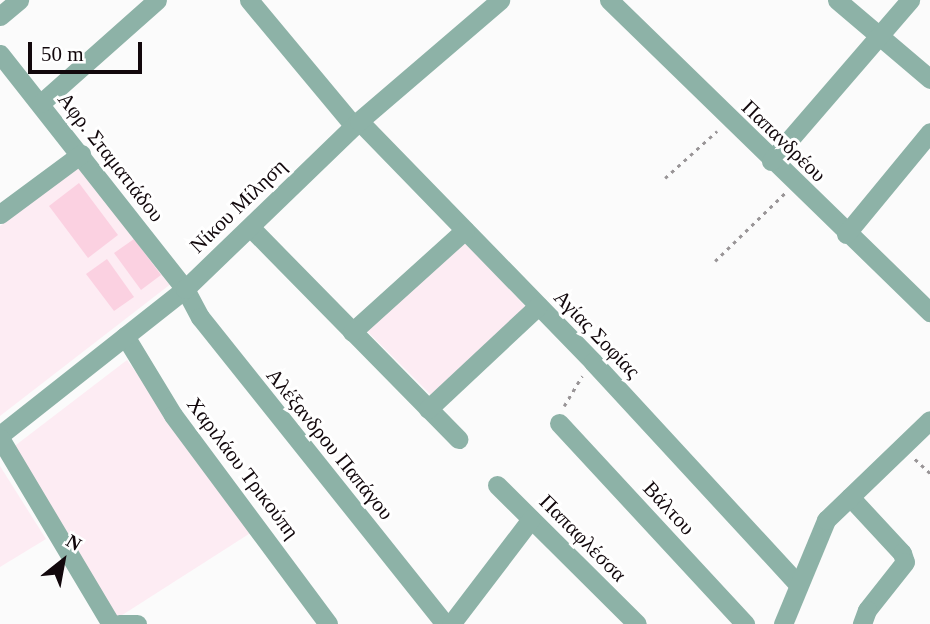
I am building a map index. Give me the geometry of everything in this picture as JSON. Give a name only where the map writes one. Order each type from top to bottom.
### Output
[{"type":"street","points":[[0,16],[19,0]]},
{"type":"street","points":[[41,103],[157,0]]},
{"type":"street","name":"Αγίας Σοφίας","points":[[249,0],[356,123],[593,362],[798,584]]},
{"type":"street","name":"Νίκου Μίληση","points":[[0,437],[185,289],[251,228],[356,123],[500,0]]},
{"type":"street","name":"Παπανδρέου","points":[[609,0],[846,234],[930,312]]},
{"type":"street","points":[[837,0],[930,79]]},
{"type":"street","points":[[771,161],[910,0]]},
{"type":"street","name":"Αφρ. Σταματιάδου","points":[[0,54],[185,289]]},
{"type":"street","points":[[846,234],[930,132]]},
{"type":"street","points":[[0,214],[81,154]]},
{"type":"street","points":[[251,228],[458,439]]},
{"type":"street","points":[[352,332],[465,230]]},
{"type":"street","name":"Αλέξανδρου Παπάγου","points":[[185,289],[200,317],[445,624]]},
{"type":"street","points":[[428,409],[538,306]]},
{"type":"street","name":"Χαριλάου Τρικούπη","points":[[125,336],[173,415],[328,624]]},
{"type":"street","points":[[783,624],[826,520],[930,420]]},
{"type":"street","name":"Βάλτου","points":[[559,423],[745,624]]},
{"type":"street","points":[[0,437],[111,624]]},
{"type":"street","name":"Παπαφλέσσα","points":[[497,485],[637,624]]},
{"type":"street","points":[[850,497],[902,553],[905,562],[867,610],[862,624]]},
{"type":"street","points":[[451,624],[531,519]]},
{"type":"street","points":[[119,624],[136,624]]},
{"type":"path","points":[[665,178],[730,120]]},
{"type":"path","points":[[715,261],[795,184]]},
{"type":"path","points":[[559,423],[568,397],[593,362]]},
{"type":"path","points":[[902,448],[930,473]]},
{"type":"shaded area","points":[[79,166],[172,283],[0,416],[0,226]]},
{"type":"shaded area","points":[[79,183],[118,235],[88,258],[49,206]]},
{"type":"shaded area","points":[[134,239],[161,275],[141,290],[114,253]]},
{"type":"shaded area","points":[[463,240],[527,308],[432,396],[365,329]]},
{"type":"shaded area","points":[[107,259],[134,297],[114,311],[86,274]]},
{"type":"shaded area","points":[[127,360],[252,532],[116,619],[12,448]]},
{"type":"shaded area","points":[[0,466],[46,539],[0,567]]}]
